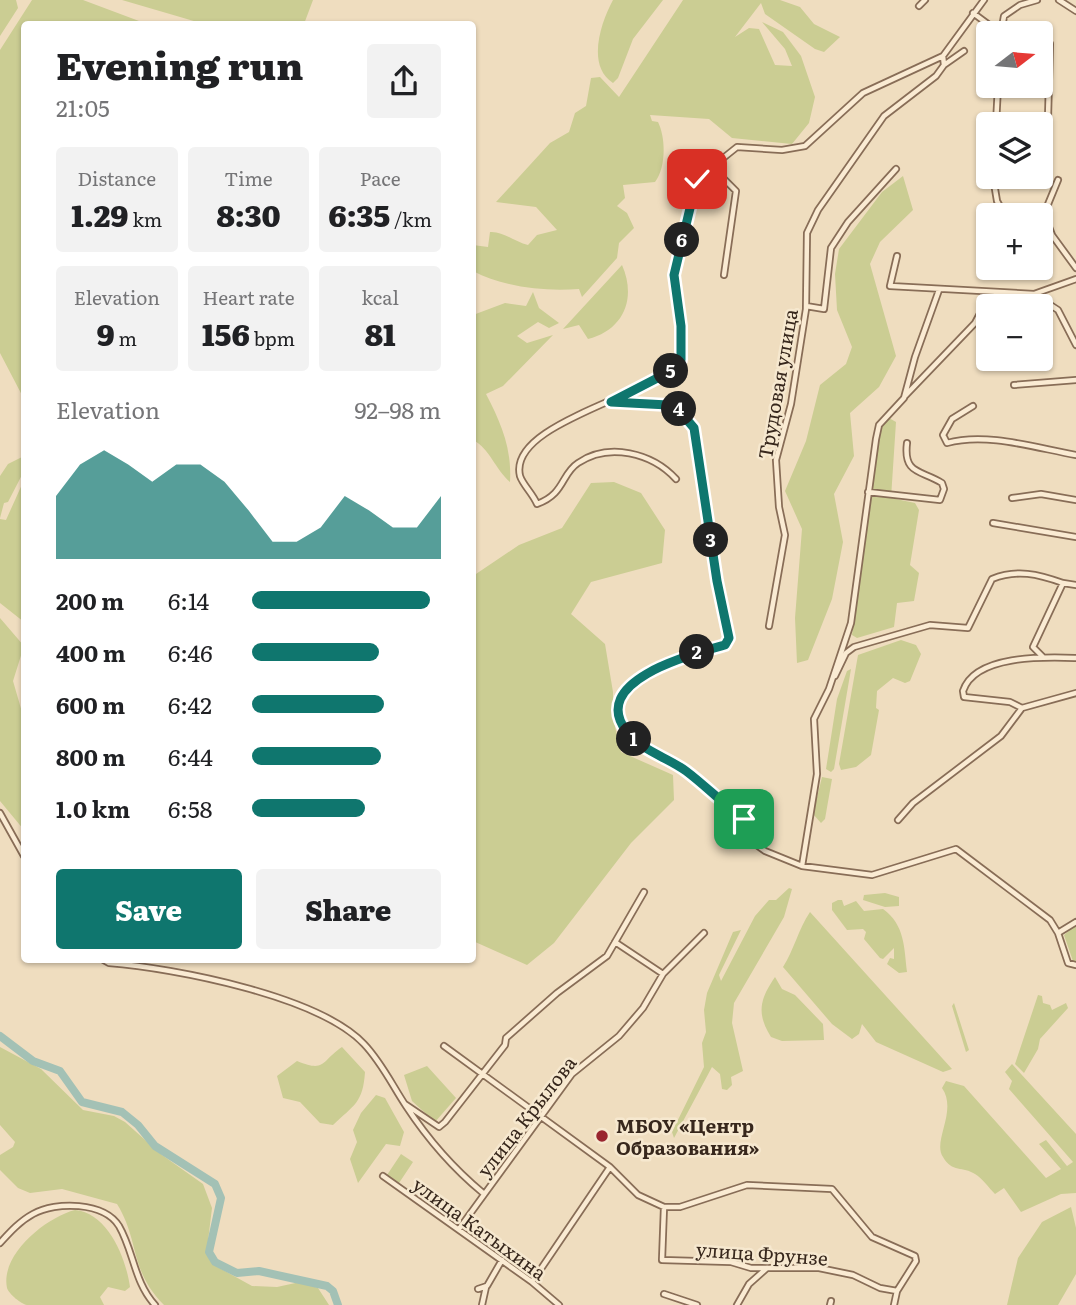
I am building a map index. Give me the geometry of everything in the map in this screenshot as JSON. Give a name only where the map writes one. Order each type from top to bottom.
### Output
[{"type":"street","points":[[919,6],[925,0]]},
{"type":"street","points":[[676,478],[665,466],[630,453],[610,450],[576,464],[561,488],[537,504],[520,476],[524,457],[559,423],[611,402],[671,371],[681,360],[681,326],[674,275],[697,179],[737,147],[782,150],[805,146],[863,93],[943,56],[984,0]]},
{"type":"street","points":[[1003,21],[1004,16],[1020,5],[1037,0]]},
{"type":"street","points":[[1059,0],[1076,11]]},
{"type":"street","points":[[973,13],[984,21]]},
{"type":"street","name":"Трудовая улица","points":[[769,626],[785,536],[779,507],[776,460],[790,404],[806,306],[805,245],[818,210],[884,116],[964,51]]},
{"type":"street","points":[[943,56],[944,65]]},
{"type":"street","points":[[711,166],[736,191],[724,275]]},
{"type":"street","points":[[806,306],[824,309],[831,248],[859,209],[896,169]]},
{"type":"street","points":[[1058,180],[1044,214],[1052,235],[1076,268]]},
{"type":"street","points":[[897,256],[890,286],[1034,294],[1076,279]]},
{"type":"street","points":[[904,398],[915,356],[939,290]]},
{"type":"street","points":[[829,689],[851,623],[879,425],[975,323],[991,293]]},
{"type":"street","points":[[1053,307],[1058,310],[1076,345]]},
{"type":"street","points":[[1014,385],[1076,380]]},
{"type":"street","points":[[611,402],[668,405],[677,408],[694,428],[717,581],[729,638],[725,645],[674,661],[625,689],[619,698],[621,720],[637,742],[687,772],[744,819],[758,846],[802,866],[872,875],[956,849],[1039,911],[1058,933],[1068,963],[1076,965]]},
{"type":"street","points":[[972,406],[949,424],[943,435],[947,443],[959,440],[1008,443],[1076,455]]},
{"type":"street","points":[[868,492],[940,500],[944,489],[942,483],[921,475],[911,467],[905,454],[907,443]]},
{"type":"street","points":[[1012,498],[1041,494],[1076,500]]},
{"type":"street","points":[[993,523],[1076,537]]},
{"type":"street","points":[[802,866],[817,774],[814,719],[846,653],[853,648],[930,625],[968,628],[992,579],[1020,572],[1076,585]]},
{"type":"street","points":[[1043,657],[1033,647],[1063,583]]},
{"type":"street","points":[[1022,708],[1010,702],[964,697],[964,686],[990,667],[1011,659],[1076,658]]},
{"type":"street","points":[[898,820],[913,803],[1001,736],[1022,708],[1076,693]]},
{"type":"street","points":[[0,813],[21,845]]},
{"type":"street","points":[[404,1103],[439,1127],[453,1115],[506,1038],[557,993],[600,963],[644,892]]},
{"type":"street","points":[[1058,933],[1076,922]]},
{"type":"street","name":"улица Крылова","points":[[459,1229],[540,1117],[584,1062],[629,1026],[663,974],[704,933]]},
{"type":"street","points":[[615,942],[663,974]]},
{"type":"street","name":"улица Катыхина","points":[[109,963],[182,972],[278,998],[349,1030],[384,1069],[404,1103],[463,1177],[484,1193]]},
{"type":"street","points":[[444,1045],[610,1167],[638,1195],[664,1207],[680,1207],[747,1185],[832,1189],[872,1237],[915,1256],[916,1261],[897,1291],[894,1305]]},
{"type":"street","points":[[532,1282],[610,1167]]},
{"type":"street","name":"улица Катыхина","points":[[383,1176],[502,1260],[559,1305]]},
{"type":"street","points":[[0,1242],[34,1213],[49,1208],[82,1207],[96,1210],[118,1226],[140,1286],[155,1305]]},
{"type":"street","name":"улица Фрунзе","points":[[664,1207],[662,1260],[731,1262],[751,1268],[818,1268],[853,1275],[880,1288],[897,1291]]},
{"type":"street","points":[[482,1305],[487,1286],[502,1260]]},
{"type":"street","points":[[737,1305],[749,1284],[768,1267]]},
{"type":"street","points":[[478,1289],[487,1286]]},
{"type":"street","points":[[664,1294],[697,1305]]},
{"type":"green space","points":[[0,0],[16,0],[18,8],[0,36]]},
{"type":"green space","points":[[32,0],[83,0],[139,21],[21,21],[21,393],[0,353],[0,50]]},
{"type":"green space","points":[[122,0],[313,0],[305,21],[194,21]]},
{"type":"green space","points":[[613,0],[663,0],[633,39],[618,78],[613,83],[600,66],[598,43]]},
{"type":"green space","points":[[683,0],[780,0],[800,7],[814,24],[840,37],[824,52],[815,49],[765,14],[761,3],[735,37],[749,28],[759,29],[775,65],[792,66],[785,49],[762,22],[783,32],[801,56],[815,97],[809,123],[792,144],[732,138],[709,119],[650,115],[652,121],[658,122],[662,136],[664,153],[659,176],[655,182],[623,185],[625,198],[617,206],[627,213],[634,228],[619,243],[617,258],[582,297],[579,289],[524,287],[497,281],[476,272],[476,245],[488,247],[490,232],[500,233],[528,245],[537,235],[557,230],[536,207],[496,202],[550,143],[569,132],[575,113],[586,106],[591,78],[600,77],[619,97]]},
{"type":"green space","points":[[903,176],[913,210],[880,242],[870,264],[896,356],[879,387],[850,413],[854,456],[834,494],[843,542],[832,599],[808,660],[797,663],[795,618],[802,529],[785,491],[806,441],[820,385],[846,364],[852,347],[837,310],[835,274],[839,249],[882,192]]},
{"type":"green space","points":[[622,265],[628,290],[624,311],[618,321],[600,335],[588,339],[579,325],[563,329]]},
{"type":"green space","points":[[533,292],[539,308],[559,323],[549,328],[538,322],[517,336],[527,343],[553,335],[503,386],[486,394],[504,436],[509,458],[510,482],[476,442],[476,314],[505,303],[526,306]]},
{"type":"green space","points":[[889,418],[896,422],[891,498],[915,503],[919,510],[910,565],[919,573],[914,601],[897,603],[894,627],[857,638],[852,635],[880,428]]},
{"type":"green space","points":[[21,458],[21,477],[8,502],[4,503],[0,518],[0,476],[8,464]]},
{"type":"green space","points":[[614,482],[641,493],[665,530],[662,563],[591,582],[571,614],[605,644],[613,692],[613,718],[621,752],[673,775],[674,800],[631,843],[554,943],[527,965],[476,942],[476,574],[519,545],[562,528],[591,483]]},
{"type":"green space","points":[[21,487],[21,620],[0,603],[0,519],[6,520]]},
{"type":"green space","points":[[0,618],[21,642],[21,656],[13,681],[21,709],[21,826],[0,801]]},
{"type":"green space","points":[[901,640],[916,645],[921,654],[910,681],[905,683],[893,678],[877,691],[876,708],[879,710],[871,755],[856,767],[841,770],[839,764],[858,655]]},
{"type":"green space","points":[[851,669],[834,769],[831,772],[826,769],[837,699],[847,671]]},
{"type":"green space","points":[[822,777],[832,779],[825,819],[821,823],[813,814]]},
{"type":"green space","points":[[789,888],[792,889],[784,917],[734,1003],[732,1023],[743,1071],[731,1077],[732,1085],[727,1090],[722,1089],[720,1074],[712,1067],[674,1138],[672,1132],[704,1067],[702,1043],[706,1032],[704,1010],[707,993],[733,932],[741,930],[719,975],[721,981],[755,916],[769,900],[776,900]]},
{"type":"green space","points":[[885,893],[899,897],[899,906],[885,907],[863,900],[864,895]]},
{"type":"green space","points":[[842,900],[844,906],[856,901],[864,911],[883,909],[890,915],[902,937],[907,972],[899,973],[887,964],[890,958],[894,959],[894,948],[883,959],[880,958],[864,939],[866,932],[863,929],[847,930],[832,910],[832,903]]},
{"type":"green space","points":[[810,912],[952,1069],[943,1072],[876,1042],[862,1024],[859,1034],[852,1039],[832,1024],[783,967]]},
{"type":"green space","points":[[1076,925],[1076,961],[1073,961],[1064,935]]},
{"type":"green space","points":[[775,977],[782,989],[795,995],[823,1024],[824,1040],[782,1041],[771,1037],[763,1021],[762,1006]]},
{"type":"green space","points":[[1038,995],[1042,996],[1043,1003],[1050,1005],[1052,1010],[1066,1003],[1068,1008],[1040,1039],[1038,1049],[1024,1073],[1015,1064]]},
{"type":"green space","points":[[954,1003],[969,1050],[966,1052],[952,1006]]},
{"type":"green space","points":[[0,1047],[41,1069],[83,1110],[114,1116],[125,1122],[162,1155],[203,1184],[212,1208],[207,1249],[214,1265],[252,1286],[277,1287],[300,1282],[318,1288],[329,1305],[164,1305],[145,1280],[129,1230],[117,1204],[62,1189],[30,1193],[18,1188],[0,1170],[0,1155],[13,1147],[15,1142],[0,1125]]},
{"type":"green space","points":[[342,1047],[365,1072],[362,1091],[352,1108],[333,1125],[320,1123],[300,1102],[283,1098],[277,1076],[297,1061],[318,1066]]},
{"type":"green space","points":[[1012,1064],[1076,1134],[1076,1193],[1061,1194],[1021,1212],[1004,1188],[995,1194],[975,1174],[946,1162],[940,1150],[947,1106],[942,1088],[946,1081],[964,1086],[1046,1178],[1061,1169],[1039,1144],[1046,1140],[1067,1166],[1073,1162],[1009,1089],[1012,1081],[1005,1072]]},
{"type":"green space","points":[[427,1066],[456,1098],[435,1122],[412,1101],[404,1075]]},
{"type":"green space","points":[[376,1095],[385,1098],[404,1132],[400,1146],[386,1144],[358,1183],[350,1159],[357,1142],[353,1130],[361,1113]]},
{"type":"green space","points":[[401,1154],[413,1162],[399,1183],[387,1175]]},
{"type":"green space","points":[[1071,1207],[1076,1228],[1076,1274],[1058,1305],[1007,1305],[1018,1258],[1042,1222]]},
{"type":"green space","points":[[75,1210],[87,1213],[106,1228],[120,1251],[130,1287],[125,1291],[108,1287],[100,1297],[104,1305],[22,1303],[7,1288],[11,1262],[18,1250],[39,1229]]},
{"type":"waterway","points":[[0,1036],[33,1061],[60,1071],[82,1102],[122,1112],[138,1125],[155,1146],[215,1184],[221,1198],[209,1252],[215,1262],[237,1273],[259,1271],[327,1286],[333,1291],[338,1305]]},
{"type":"place","name":"МБОУ «Центр Образования»","points":[[602,1136]]},
{"type":"route","points":[[697,179],[674,275],[674,291],[681,326],[681,360],[671,371],[627,391],[611,402],[668,405],[677,408],[694,428],[717,581],[729,638],[725,645],[674,661],[645,675],[625,689],[619,698],[618,708],[626,731],[637,742],[687,772],[719,802],[744,819]]}]
